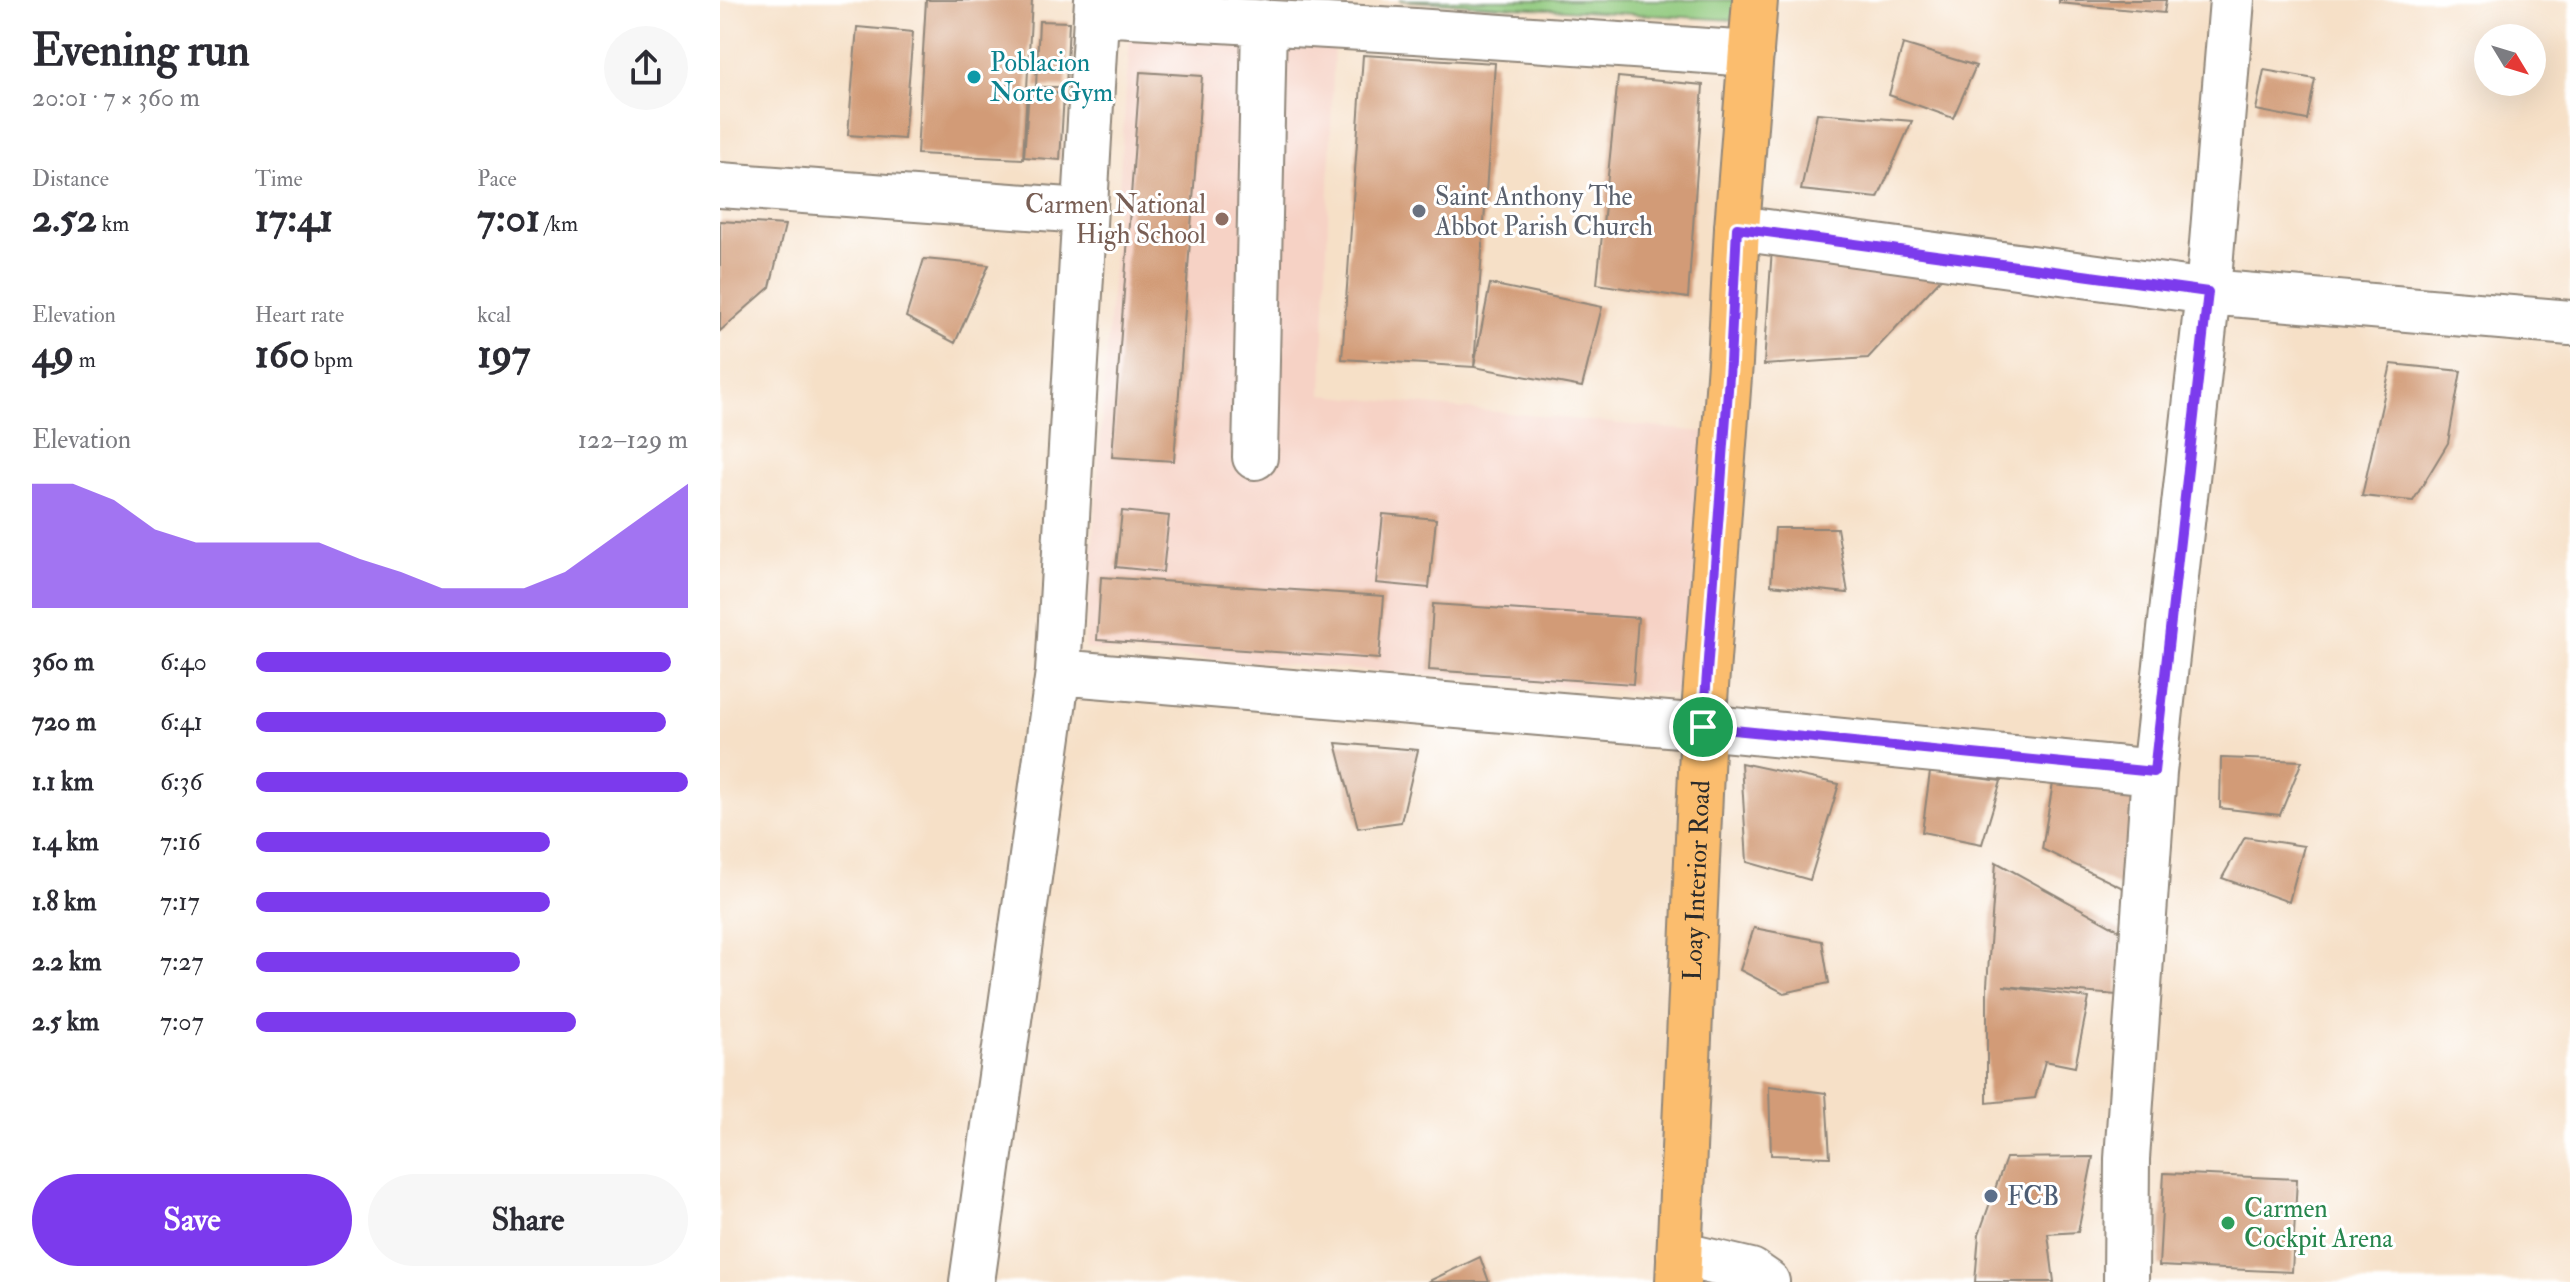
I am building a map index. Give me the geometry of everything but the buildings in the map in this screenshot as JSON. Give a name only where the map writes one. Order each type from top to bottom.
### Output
[{"type":"main road","name":"Loay Interior Road","points":[[1678,1268],[1703,727],[1755,0]]},
{"type":"street","points":[[2126,1282],[2127,1159],[2154,772],[2208,292],[2232,0]]},
{"type":"street","points":[[972,1282],[1058,672],[1096,7],[1264,22],[1751,54]]},
{"type":"street","points":[[1255,457],[1264,22]]},
{"type":"street","points":[[720,185],[1083,211]]},
{"type":"street","points":[[1737,228],[2208,292],[2570,323]]},
{"type":"street","points":[[1058,672],[1703,727],[2154,772]]},
{"type":"street","points":[[1678,1268],[1751,1271],[1767,1282]]},
{"type":"shaded area","name":"Carmen National High School","points":[[1130,37],[1334,42],[1322,395],[1705,432],[1687,695],[1085,649]]},
{"type":"green space","points":[[1399,0],[1735,0],[1734,20]]},
{"type":"place","name":"Poblacion Norte Gym","points":[[974,77]]},
{"type":"place","name":"Saint Anthony The Abbot Parish Church","points":[[1419,211]]},
{"type":"place","name":"Carmen National High School","points":[[1222,219]]},
{"type":"place","name":"FCB","points":[[1991,1196]]},
{"type":"place","name":"Carmen Cockpit Arena","points":[[2228,1223]]},
{"type":"route","points":[[1737,228],[2208,292],[2154,772],[1703,727],[1737,228]]}]
